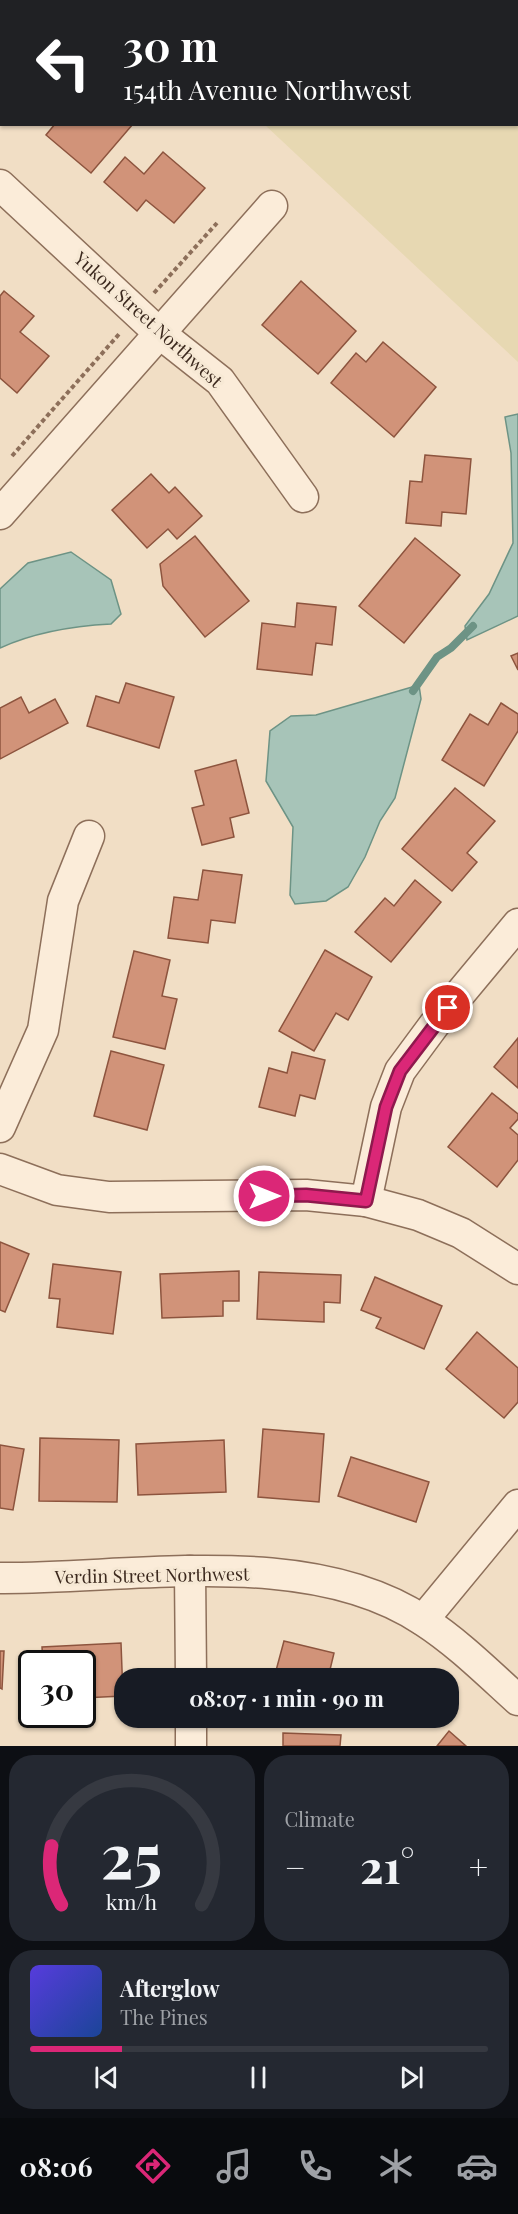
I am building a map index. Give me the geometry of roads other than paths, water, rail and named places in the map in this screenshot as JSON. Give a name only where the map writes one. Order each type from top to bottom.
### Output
[{"type":"street","name":"Yukon Street Northwest","points":[[0,185],[158,332],[220,381],[303,497]]},
{"type":"street","points":[[0,514],[158,332],[272,206]]},
{"type":"street","points":[[0,1128],[43,1030],[63,901],[89,836]]},
{"type":"street","points":[[366,1201],[386,1107],[400,1071],[434,1025],[518,924]]},
{"type":"street","points":[[0,1169],[57,1190],[109,1197],[306,1195],[366,1201],[418,1215],[461,1233],[498,1254],[518,1269]]},
{"type":"street","points":[[423,1620],[518,1505]]},
{"type":"street","points":[[190,1571],[191,1668]]},
{"type":"street","name":"Verdin Street Northwest","points":[[0,1578],[48,1579],[190,1571],[279,1574],[330,1582],[376,1597],[423,1620],[518,1700]]},
{"type":"street","points":[[191,1728],[191,1746]]},
{"type":"waterway","points":[[413,691],[437,657],[451,648],[473,626]]}]
